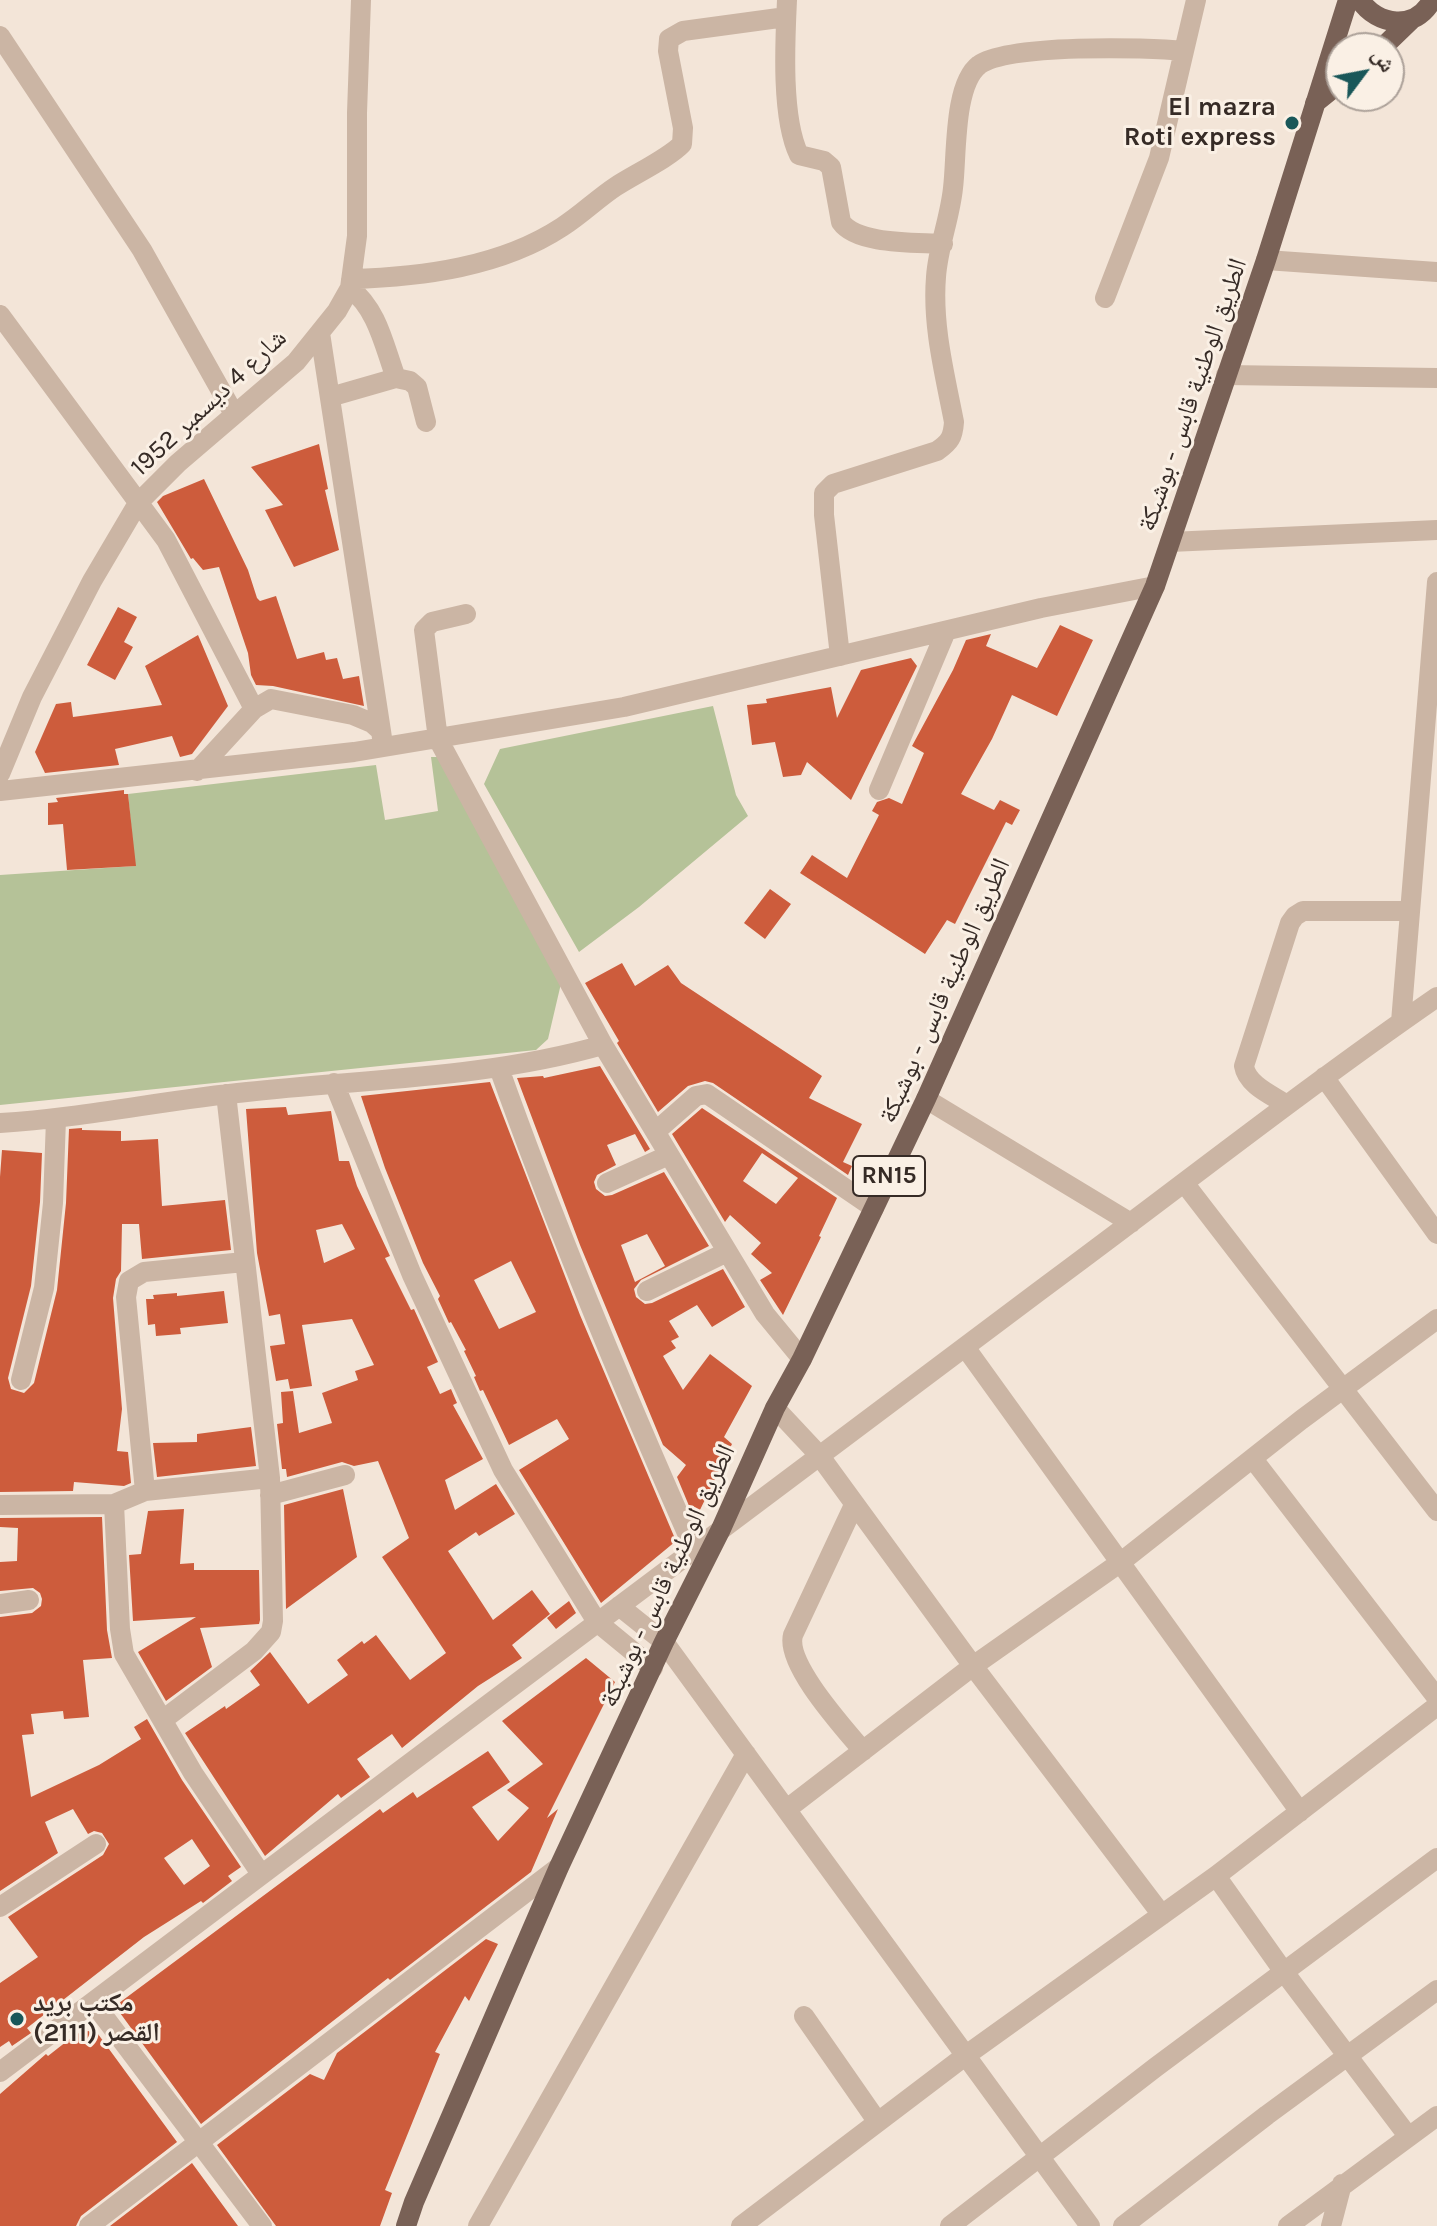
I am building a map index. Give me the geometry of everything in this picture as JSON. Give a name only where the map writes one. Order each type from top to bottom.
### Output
[{"type":"main road","name":"الطريق الوطنية قابس - بوشبكة","points":[[406,2226],[559,1867],[664,1642],[721,1529],[775,1408],[802,1359],[926,1099],[1155,586],[1266,260],[1348,0]]},
{"type":"main road","points":[[1360,0],[1372,14],[1387,21],[1426,9]]},
{"type":"main road","points":[[1400,32],[1426,9]]},
{"type":"main road","points":[[1315,103],[1325,95]]},
{"type":"street","name":"شارع 4 ديسمبر 1952","points":[[0,774],[32,697],[92,581],[138,503],[178,463],[296,362],[320,333],[351,283],[357,236],[361,0]]},
{"type":"street","points":[[1105,298],[1159,158],[1196,0]]},
{"type":"street","points":[[351,283],[401,278],[463,266],[527,245],[562,227],[598,198],[682,144],[683,128],[668,51],[669,39],[683,31],[786,8],[787,95],[795,146],[799,155],[824,161],[831,167],[841,222],[846,229],[861,236],[943,244]]},
{"type":"street","points":[[0,36],[142,250],[234,414]]},
{"type":"street","points":[[840,656],[824,493],[833,484],[937,451],[953,436],[954,422],[939,338],[936,276],[953,188],[965,87],[977,66],[988,60],[1026,52],[1105,47],[1184,51]]},
{"type":"street","points":[[1266,260],[1437,272]]},
{"type":"street","points":[[351,283],[375,318],[396,378]]},
{"type":"street","points":[[0,315],[166,540],[254,709]]},
{"type":"street","points":[[320,333],[382,739]]},
{"type":"street","points":[[1226,375],[1437,378]]},
{"type":"street","points":[[330,397],[396,378],[410,381],[417,387],[426,422]]},
{"type":"street","points":[[1170,542],[1437,530]]},
{"type":"street","points":[[1401,1022],[1437,582]]},
{"type":"street","points":[[0,791],[197,771],[382,739],[438,739],[624,707],[1041,608],[1155,586]]},
{"type":"street","points":[[466,614],[432,622],[424,630],[438,739],[603,1045],[765,1314],[802,1359]]},
{"type":"street","points":[[879,790],[946,631]]},
{"type":"street","points":[[197,771],[254,709],[271,699],[353,715],[372,723],[382,739]]},
{"type":"street","points":[[1287,1105],[1247,1077],[1244,1066],[1290,923],[1303,911],[1410,911]]},
{"type":"street","points":[[0,2072],[1324,1077],[1437,997]]},
{"type":"street","points":[[566,1056],[589,1018]]},
{"type":"street","points":[[0,1123],[56,1119],[226,1094],[499,1068],[566,1056],[603,1045]]},
{"type":"street","points":[[499,1068],[544,1194],[694,1549]]},
{"type":"street","points":[[1324,1077],[1437,1234]]},
{"type":"street","points":[[334,1083],[412,1275],[503,1470],[597,1622],[653,1668]]},
{"type":"street","points":[[164,1719],[254,1651],[271,1632],[270,1486],[226,1094]]},
{"type":"street","points":[[655,1132],[696,1096],[707,1094],[874,1208]]},
{"type":"street","points":[[926,1099],[1131,1223]]},
{"type":"street","points":[[21,1380],[44,1288],[53,1203],[56,1119]]},
{"type":"street","points":[[607,1183],[669,1155]]},
{"type":"street","points":[[1185,1184],[1437,1511]]},
{"type":"street","points":[[647,1291],[727,1252]]},
{"type":"street","points":[[145,1491],[126,1297],[129,1281],[144,1272],[244,1262]]},
{"type":"street","points":[[787,1809],[973,1666],[1121,1562],[1437,1319]]},
{"type":"street","points":[[965,1347],[1300,1812]]},
{"type":"street","points":[[775,1408],[819,1455],[973,1666],[1162,1915]]},
{"type":"street","points":[[1253,1459],[1437,1698]]},
{"type":"street","points":[[0,1505],[114,1504],[145,1491],[270,1486],[345,1475]]},
{"type":"street","points":[[114,1504],[124,1654],[193,1773],[261,1874]]},
{"type":"street","points":[[854,1505],[791,1642],[793,1654],[821,1699],[863,1751]]},
{"type":"street","points":[[0,1604],[29,1600]]},
{"type":"street","points":[[619,1606],[664,1642],[1090,2226]]},
{"type":"street","points":[[741,2226],[965,2056],[1216,1876],[1437,1706]]},
{"type":"street","points":[[478,2226],[746,1754]]},
{"type":"street","points":[[0,1907],[96,1844]]},
{"type":"street","points":[[950,2226],[1437,1858]]},
{"type":"street","points":[[89,2226],[559,1867]]},
{"type":"street","points":[[1216,1876],[1408,2136]]},
{"type":"street","points":[[1132,2223],[1437,1990]]},
{"type":"street","points":[[93,2002],[262,2226]]},
{"type":"street","points":[[804,2016],[877,2121]]},
{"type":"street","points":[[1288,2226],[1437,2116]]},
{"type":"street","points":[[1331,2226],[1342,2184]]},
{"type":"green space","points":[[713,706],[736,795],[748,816],[639,907],[579,952],[484,784],[500,749]]},
{"type":"green space","points":[[431,757],[438,757],[563,975],[548,1039],[536,1050],[0,1105],[0,875],[135,866],[128,794],[376,765],[385,820],[438,811]]},
{"type":"building","points":[[319,444],[328,489],[325,490],[339,550],[294,567],[265,510],[283,505],[251,467]]},
{"type":"building","points":[[204,479],[248,570],[257,598],[260,601],[276,596],[297,659],[324,652],[326,660],[337,658],[343,679],[359,676],[364,706],[256,685],[219,567],[203,570],[191,559],[157,502],[163,496]]},
{"type":"building","points":[[118,607],[137,617],[124,642],[133,647],[115,680],[87,665]]},
{"type":"building","points":[[1060,625],[1093,640],[1057,716],[1012,695],[961,794],[994,810],[1000,800],[1020,810],[1012,825],[1006,822],[955,924],[947,920],[925,954],[800,873],[812,855],[847,878],[879,815],[872,811],[877,802],[889,798],[902,804],[924,753],[912,746],[966,640],[991,634],[986,646],[1037,668]]},
{"type":"building","points":[[198,635],[228,706],[192,754],[180,757],[172,736],[115,749],[119,765],[45,773],[35,752],[56,704],[71,702],[73,717],[162,705],[145,666]]},
{"type":"building","points":[[911,658],[917,666],[851,800],[807,762],[801,775],[783,777],[775,742],[752,745],[747,705],[831,687],[837,718],[861,670]]},
{"type":"building","points":[[124,790],[124,794],[128,794],[136,866],[67,870],[63,824],[48,825],[48,803],[58,802],[56,798]]},
{"type":"building","points":[[770,889],[791,904],[765,939],[744,923]]},
{"type":"building","points":[[622,963],[635,986],[668,965],[681,983],[822,1076],[809,1098],[862,1124],[843,1162],[852,1166],[848,1175],[713,1083],[705,1081],[688,1086],[658,1112],[585,983]]},
{"type":"building","points":[[600,1066],[650,1149],[645,1152],[635,1134],[607,1145],[616,1165],[597,1175],[594,1182],[596,1189],[605,1196],[612,1195],[664,1172],[709,1246],[641,1280],[634,1289],[636,1297],[645,1304],[652,1303],[723,1269],[745,1307],[712,1327],[697,1305],[669,1321],[679,1337],[671,1341],[676,1348],[663,1356],[683,1390],[710,1354],[752,1386],[724,1437],[732,1444],[698,1514],[692,1513],[677,1477],[686,1465],[663,1445],[580,1245],[517,1078],[544,1078]],"holes":[[[647,1234],[665,1266],[635,1282],[621,1245]]]},
{"type":"building","points":[[490,1082],[580,1315],[676,1541],[601,1603],[519,1470],[569,1439],[557,1419],[509,1445],[483,1390],[480,1391],[466,1350],[438,1299],[440,1296],[423,1263],[385,1168],[361,1096]],"holes":[[[511,1261],[536,1312],[499,1329],[474,1280]]]},
{"type":"building","points":[[286,1107],[288,1115],[331,1111],[339,1161],[349,1161],[357,1186],[390,1256],[385,1258],[411,1310],[414,1309],[438,1362],[427,1367],[440,1394],[451,1389],[457,1403],[453,1405],[483,1459],[445,1480],[455,1510],[496,1484],[515,1514],[479,1536],[476,1532],[448,1551],[493,1620],[532,1590],[550,1614],[512,1645],[522,1658],[478,1686],[402,1748],[392,1734],[357,1759],[370,1777],[341,1798],[338,1794],[265,1856],[185,1733],[260,1685],[250,1671],[270,1652],[308,1704],[348,1675],[337,1660],[362,1641],[364,1644],[376,1635],[410,1680],[446,1653],[382,1557],[409,1538],[378,1461],[354,1466],[342,1462],[287,1477],[286,1469],[282,1469],[277,1424],[283,1423],[281,1392],[293,1391],[299,1433],[332,1423],[322,1393],[358,1380],[355,1371],[374,1365],[352,1319],[302,1325],[312,1386],[290,1389],[288,1379],[276,1381],[270,1346],[285,1344],[280,1314],[269,1316],[257,1253],[246,1109]],"holes":[[[342,1224],[355,1249],[324,1263],[316,1230]]]},
{"type":"building","points":[[702,1108],[837,1198],[783,1315],[760,1280],[772,1273],[751,1254],[761,1243],[730,1215],[725,1222],[672,1134]],"holes":[[[762,1153],[798,1178],[776,1204],[743,1181]]]},
{"type":"building","points":[[69,1129],[121,1131],[121,1141],[158,1139],[162,1206],[225,1200],[231,1250],[142,1259],[139,1224],[122,1224],[121,1271],[116,1279],[113,1298],[122,1409],[117,1451],[128,1452],[131,1483],[124,1486],[74,1482],[73,1491],[0,1492],[2,1150],[42,1153],[31,1286],[8,1378],[11,1389],[24,1393],[34,1383],[57,1290],[66,1203]]},
{"type":"building","points":[[224,1291],[228,1323],[180,1328],[181,1334],[156,1336],[155,1324],[148,1325],[146,1299],[154,1299],[153,1295]]},
{"type":"building","points":[[251,1427],[256,1466],[157,1477],[153,1443],[197,1442],[197,1434]]},
{"type":"building","points":[[343,1489],[357,1557],[286,1609],[284,1505]]},
{"type":"building","points":[[184,1509],[180,1564],[194,1563],[194,1570],[259,1570],[260,1620],[259,1624],[200,1628],[212,1667],[166,1701],[138,1652],[196,1617],[133,1621],[129,1555],[141,1554],[148,1511]]},
{"type":"building","points":[[102,1517],[107,1630],[112,1658],[83,1660],[89,1717],[64,1719],[63,1711],[31,1714],[34,1734],[22,1735],[31,1797],[99,1765],[141,1739],[134,1727],[147,1719],[182,1780],[241,1867],[228,1876],[232,1881],[203,1903],[201,1901],[144,1937],[27,2028],[31,2033],[12,2046],[9,2041],[0,2047],[0,1983],[38,1957],[8,1917],[103,1855],[109,1844],[102,1833],[94,1831],[88,1834],[73,1809],[45,1822],[58,1853],[0,1891],[0,1617],[32,1613],[41,1606],[42,1599],[33,1588],[0,1591],[0,1562],[17,1561],[18,1528],[0,1527],[0,1518]],"holes":[[[192,1839],[210,1866],[184,1885],[164,1858]]]},
{"type":"building","points":[[569,1601],[576,1613],[556,1629],[547,1618]]},
{"type":"building","points":[[586,1658],[615,1682],[547,1818],[558,1809],[531,1872],[390,1980],[388,1978],[201,2124],[115,2006],[380,1809],[383,1813],[413,1792],[417,1798],[488,1751],[510,1782],[472,1807],[498,1841],[529,1808],[507,1790],[543,1764],[502,1721]]},
{"type":"building","points":[[486,1939],[498,1944],[469,2001],[465,1996],[435,2052],[440,2054],[385,2190],[392,2193],[380,2226],[276,2226],[217,2145],[310,2074],[324,2080],[337,2053]]},
{"type":"building","points":[[88,2031],[98,2034],[177,2142],[81,2216],[76,2226],[0,2226],[0,2094],[46,2054],[48,2056],[76,2034]]},
{"type":"building","points":[[192,2163],[238,2226],[110,2226]]},
{"type":"place","name":"El mazra Roti express","points":[[1292,123]]},
{"type":"place","name":"مكتب بريد القصر (2111)","points":[[17,2019]]}]
